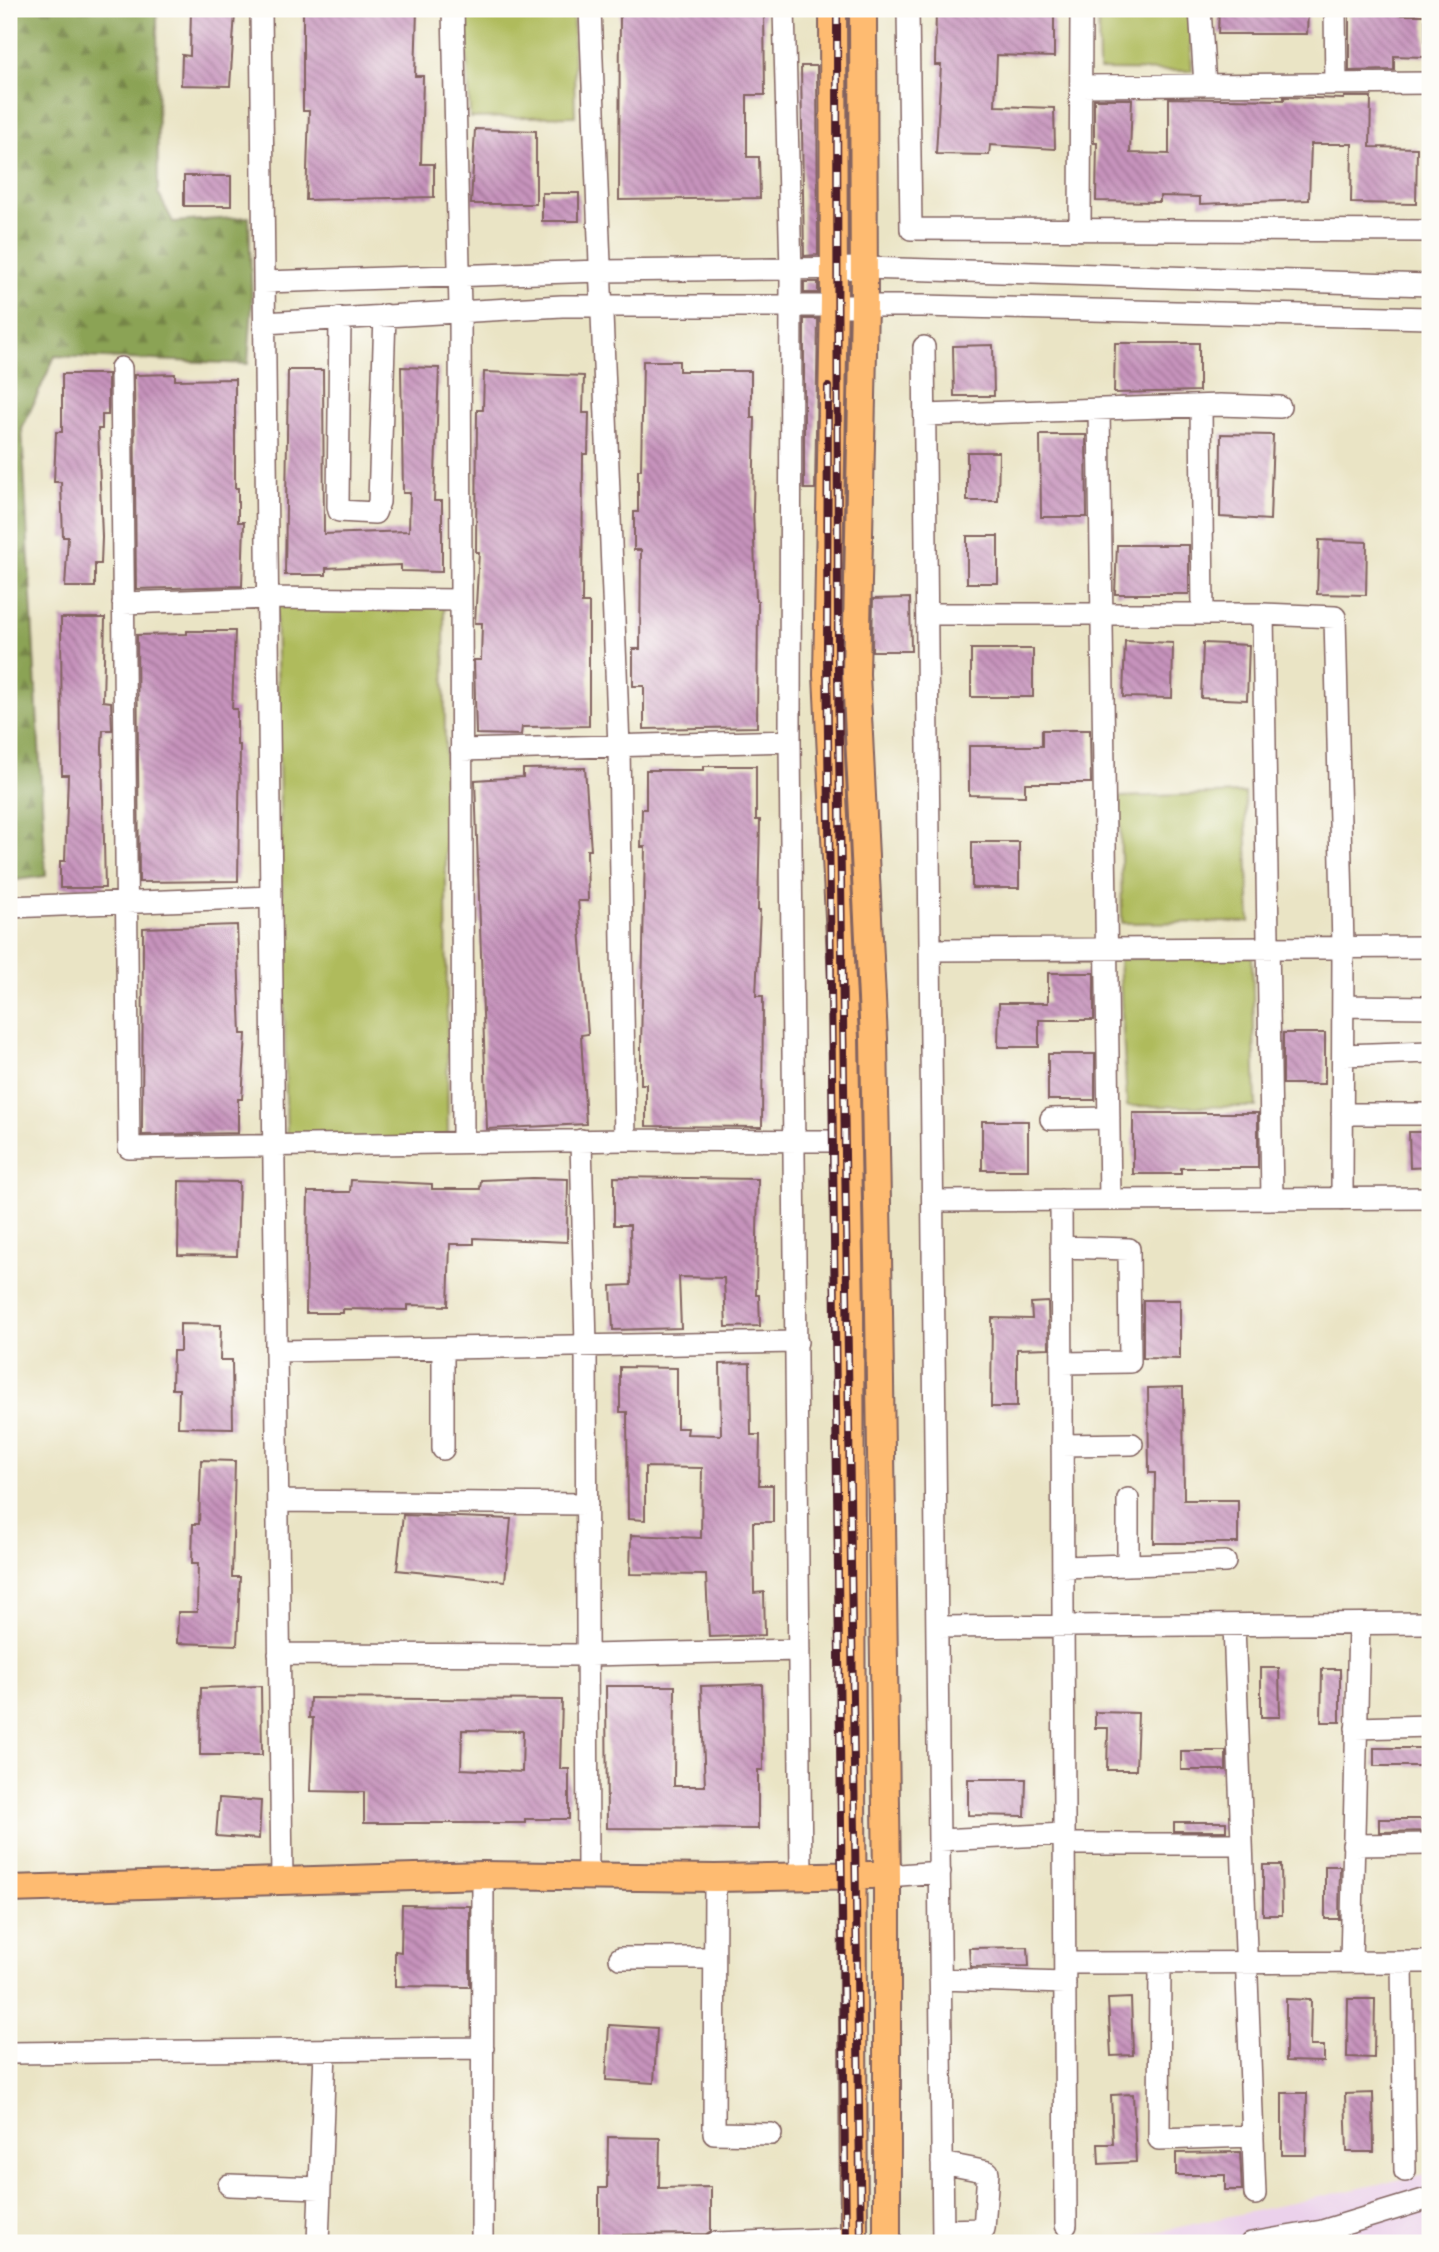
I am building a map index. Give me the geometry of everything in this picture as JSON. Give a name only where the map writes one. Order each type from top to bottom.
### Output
[{"type":"main road","points":[[833,9],[834,305],[827,675],[847,1140],[854,2240]]},
{"type":"main road","points":[[863,9],[864,305],[856,674],[874,1066],[887,1876],[887,2243]]},
{"type":"main road","points":[[9,1889],[483,1875],[715,1878],[853,1873],[887,1876]]},
{"type":"street","points":[[261,9],[282,1882]]},
{"type":"street","points":[[453,9],[460,309],[463,1142]]},
{"type":"street","points":[[590,9],[619,747],[625,1140]]},
{"type":"street","points":[[784,9],[792,271],[790,741],[801,1875]]},
{"type":"street","points":[[908,9],[911,229],[1420,230]]},
{"type":"street","points":[[1080,230],[1081,9]]},
{"type":"street","points":[[1200,9],[1205,85]]},
{"type":"street","points":[[1335,9],[1336,84]]},
{"type":"street","points":[[1081,86],[1430,83]]},
{"type":"street","points":[[264,282],[459,278],[601,271],[792,271],[864,268],[1423,284]]},
{"type":"street","points":[[264,323],[460,309],[834,305],[1421,318]]},
{"type":"street","points":[[341,317],[339,512],[375,513],[379,502],[384,314]]},
{"type":"street","points":[[925,347],[930,950],[940,1872],[940,1979],[942,2163],[943,2237],[984,2230],[988,2172],[942,2163]]},
{"type":"street","points":[[121,368],[129,1148],[581,1140],[847,1140]]},
{"type":"street","points":[[925,415],[1201,406],[1280,407]]},
{"type":"street","points":[[1201,406],[1203,614]]},
{"type":"street","points":[[1099,409],[1110,1200]]},
{"type":"street","points":[[123,603],[268,598],[460,600]]},
{"type":"street","points":[[927,614],[1263,614],[1335,617],[1343,946],[1342,1199]]},
{"type":"street","points":[[1263,614],[1272,1199]]},
{"type":"street","points":[[461,750],[790,741]]},
{"type":"street","points":[[9,907],[271,897]]},
{"type":"street","points":[[930,950],[1430,947]]},
{"type":"street","points":[[1343,1006],[1430,1007]]},
{"type":"street","points":[[1343,1055],[1430,1052]]},
{"type":"street","points":[[1342,1114],[1430,1114]]},
{"type":"street","points":[[1051,1119],[1109,1118]]},
{"type":"street","points":[[581,1140],[589,1654],[588,1877]]},
{"type":"street","points":[[933,1201],[1430,1198]]},
{"type":"street","points":[[1061,1200],[1066,2225]]},
{"type":"street","points":[[1061,1247],[1129,1249],[1130,1362],[1062,1363]]},
{"type":"street","points":[[278,1351],[797,1342]]},
{"type":"street","points":[[443,1349],[443,1449]]},
{"type":"street","points":[[1062,1445],[1132,1444]]},
{"type":"street","points":[[1128,1499],[1128,1565]]},
{"type":"street","points":[[278,1501],[587,1504]]},
{"type":"street","points":[[1063,1567],[1225,1562]]},
{"type":"street","points":[[937,1627],[1430,1623]]},
{"type":"street","points":[[1351,1962],[1359,1624]]},
{"type":"street","points":[[1234,1625],[1255,2193]]},
{"type":"street","points":[[278,1654],[589,1654],[799,1650]]},
{"type":"street","points":[[1356,1728],[1430,1726]]},
{"type":"street","points":[[939,1840],[1064,1839],[1242,1844]]},
{"type":"street","points":[[1353,1845],[1430,1844]]},
{"type":"street","points":[[887,1876],[940,1872]]},
{"type":"street","points":[[482,2243],[483,1875]]},
{"type":"street","points":[[715,1878],[714,2133],[771,2134]]},
{"type":"street","points":[[620,1958],[714,1958]]},
{"type":"street","points":[[1402,1962],[1405,2171]]},
{"type":"street","points":[[940,1979],[1065,1973],[1160,1963],[1430,1962]]},
{"type":"street","points":[[1160,1963],[1159,2139],[1253,2136]]},
{"type":"street","points":[[9,2053],[483,2048]]},
{"type":"street","points":[[318,2243],[325,2050]]},
{"type":"street","points":[[229,2185],[320,2188]]},
{"type":"street","points":[[1251,2243],[1323,2237],[1430,2198]]},
{"type":"street","points":[[715,2243],[854,2240]]},
{"type":"shaded area","points":[[1430,2173],[1430,2243],[1105,2243]]},
{"type":"green space","points":[[9,9],[157,9],[158,193],[173,222],[249,217],[252,306],[248,364],[55,356],[22,429],[46,876],[9,881]]},
{"type":"green space","points":[[465,9],[573,9],[575,116],[470,118]]},
{"type":"green space","points":[[1098,9],[1189,9],[1192,71],[1099,70]]},
{"type":"green space","points":[[276,606],[444,606],[448,1146],[287,1149]]},
{"type":"green space","points":[[1245,793],[1250,922],[1122,923],[1120,797]]},
{"type":"green space","points":[[1252,955],[1256,1107],[1127,1106],[1119,959]]},
{"type":"building","points":[[191,9],[231,9],[231,13],[235,13],[230,86],[181,85],[182,55],[190,56]]},
{"type":"building","points":[[303,9],[417,9],[415,76],[423,76],[421,164],[434,164],[434,197],[306,200],[309,111],[303,111]]},
{"type":"building","points":[[620,9],[764,9],[765,95],[747,95],[747,157],[759,157],[760,198],[619,200]]},
{"type":"building","points":[[936,9],[1054,9],[1054,57],[997,55],[995,106],[1054,108],[1055,149],[990,145],[989,155],[936,154],[941,65],[935,65]]},
{"type":"building","points":[[1219,9],[1308,9],[1307,34],[1218,34]]},
{"type":"building","points":[[1349,9],[1399,9],[1399,15],[1425,15],[1425,57],[1394,56],[1394,70],[1349,71]]},
{"type":"building","points":[[801,66],[817,66],[818,255],[804,256]]},
{"type":"building","points":[[1284,97],[1371,97],[1370,147],[1417,148],[1416,204],[1351,203],[1352,144],[1311,144],[1309,200],[1200,204],[1200,197],[1160,196],[1160,202],[1096,201],[1097,143],[1094,143],[1094,99],[1132,99],[1130,153],[1169,154],[1169,98],[1284,100]]},
{"type":"building","points":[[475,129],[536,131],[536,204],[471,204]]},
{"type":"building","points":[[184,176],[231,176],[231,206],[184,206]]},
{"type":"building","points":[[542,193],[579,193],[579,221],[542,221]]},
{"type":"building","points":[[804,282],[818,282],[818,293],[804,293]]},
{"type":"building","points":[[804,319],[818,319],[815,489],[804,489]]},
{"type":"building","points":[[1115,343],[1199,343],[1199,391],[1114,393]]},
{"type":"building","points":[[993,345],[994,396],[954,396],[953,346]]},
{"type":"building","points":[[643,361],[679,361],[679,371],[751,371],[751,418],[755,418],[753,508],[758,601],[757,727],[644,729],[644,686],[633,686],[633,649],[640,649],[641,550],[634,550],[634,512],[638,512],[638,470],[641,470]]},
{"type":"building","points":[[401,367],[439,368],[434,501],[442,501],[442,572],[401,571],[401,565],[326,568],[326,575],[285,575],[288,370],[323,370],[324,534],[409,531],[410,493],[403,493]]},
{"type":"building","points":[[484,372],[584,376],[583,413],[589,413],[588,454],[583,454],[582,603],[589,603],[589,726],[522,727],[521,735],[476,734],[474,660],[481,660],[482,623],[475,623],[479,552],[476,552],[477,410],[483,410]]},
{"type":"building","points":[[62,374],[108,374],[108,415],[102,415],[102,429],[98,429],[102,537],[101,564],[95,564],[95,587],[65,587],[68,537],[63,537],[61,482],[54,482],[56,432],[62,432]]},
{"type":"building","points":[[175,374],[175,380],[235,379],[235,488],[238,488],[238,522],[244,522],[242,586],[136,589],[134,375]]},
{"type":"building","points":[[1221,434],[1273,435],[1270,520],[1220,517]]},
{"type":"building","points":[[1040,435],[1086,435],[1087,517],[1041,517]]},
{"type":"building","points":[[967,452],[999,452],[998,501],[967,501]]},
{"type":"building","points":[[967,536],[998,536],[998,583],[967,583]]},
{"type":"building","points":[[1319,540],[1367,542],[1366,595],[1317,594]]},
{"type":"building","points":[[1117,545],[1189,545],[1189,594],[1115,594]]},
{"type":"building","points":[[910,598],[911,651],[872,651],[873,599]]},
{"type":"building","points":[[61,618],[105,618],[103,701],[111,702],[112,730],[103,730],[102,747],[105,888],[60,888],[60,861],[65,861],[68,775],[62,775]]},
{"type":"building","points":[[187,631],[235,631],[232,709],[237,709],[237,745],[240,745],[238,881],[139,882],[137,635],[187,634]]},
{"type":"building","points":[[1125,641],[1173,643],[1172,698],[1123,697]]},
{"type":"building","points":[[1203,643],[1249,645],[1247,700],[1201,698]]},
{"type":"building","points":[[971,649],[1033,649],[1033,697],[971,697]]},
{"type":"building","points":[[1042,730],[1090,730],[1091,783],[1025,783],[1025,796],[969,795],[969,746],[1042,746]]},
{"type":"building","points":[[704,766],[756,766],[756,820],[760,820],[760,910],[756,996],[763,996],[762,1127],[646,1126],[646,1084],[641,1084],[645,847],[641,847],[642,809],[646,809],[646,770],[704,770]]},
{"type":"building","points":[[585,768],[591,850],[587,850],[588,901],[578,901],[588,1034],[581,1035],[586,1124],[487,1129],[475,780],[523,777],[523,769]]},
{"type":"building","points":[[972,842],[1019,842],[1019,888],[972,888]]},
{"type":"building","points":[[237,925],[241,1034],[246,1034],[242,1099],[238,1099],[238,1133],[142,1135],[143,928]]},
{"type":"building","points":[[1048,973],[1094,973],[1094,1020],[1039,1020],[1039,1047],[998,1047],[999,1003],[1048,1003]]},
{"type":"building","points":[[1283,1033],[1325,1033],[1325,1084],[1283,1084]]},
{"type":"building","points":[[1048,1054],[1095,1054],[1095,1100],[1048,1100]]},
{"type":"building","points":[[1133,1113],[1258,1113],[1258,1168],[1181,1168],[1181,1174],[1133,1174]]},
{"type":"building","points":[[982,1121],[1028,1121],[1028,1170],[982,1170]]},
{"type":"building","points":[[1409,1132],[1430,1132],[1430,1167],[1410,1168]]},
{"type":"building","points":[[614,1177],[758,1179],[756,1295],[759,1295],[760,1326],[726,1327],[724,1278],[679,1277],[681,1328],[613,1330],[611,1286],[631,1285],[630,1225],[614,1225]]},
{"type":"building","points":[[568,1179],[567,1242],[474,1238],[474,1244],[450,1244],[448,1306],[408,1305],[408,1310],[343,1309],[343,1313],[306,1313],[308,1192],[350,1192],[351,1180],[432,1184],[432,1189],[480,1189],[481,1180]]},
{"type":"building","points":[[179,1181],[239,1182],[237,1256],[178,1255]]},
{"type":"building","points":[[1143,1300],[1180,1300],[1180,1359],[1143,1358]]},
{"type":"building","points":[[1048,1302],[1049,1348],[1017,1349],[1017,1407],[991,1407],[992,1318],[1032,1319],[1031,1303]]},
{"type":"building","points":[[180,1324],[221,1325],[220,1360],[232,1360],[233,1428],[178,1427],[179,1389],[172,1389],[173,1351],[180,1351]]},
{"type":"building","points":[[750,1363],[751,1435],[760,1435],[759,1485],[773,1485],[773,1522],[753,1522],[754,1593],[764,1592],[765,1635],[709,1637],[706,1575],[630,1574],[631,1535],[701,1538],[702,1468],[645,1467],[645,1520],[628,1519],[627,1412],[620,1412],[620,1367],[677,1368],[677,1428],[688,1428],[687,1434],[721,1435],[720,1364]]},
{"type":"building","points":[[1183,1387],[1184,1500],[1238,1500],[1238,1543],[1154,1543],[1155,1473],[1149,1473],[1148,1388]]},
{"type":"building","points":[[201,1460],[235,1461],[232,1577],[240,1577],[237,1645],[177,1643],[178,1612],[197,1612],[198,1563],[192,1563],[193,1524],[199,1524]]},
{"type":"building","points":[[403,1515],[511,1519],[505,1581],[397,1570]]},
{"type":"building","points":[[1261,1668],[1279,1668],[1280,1717],[1261,1717]]},
{"type":"building","points":[[1322,1669],[1340,1669],[1340,1722],[1321,1722]]},
{"type":"building","points":[[762,1684],[763,1770],[758,1770],[758,1829],[607,1828],[606,1686],[675,1686],[674,1786],[705,1786],[701,1686]]},
{"type":"building","points":[[261,1686],[262,1755],[200,1755],[201,1688]]},
{"type":"building","points":[[310,1698],[562,1700],[560,1769],[569,1769],[569,1819],[525,1819],[525,1823],[364,1823],[364,1792],[310,1791],[313,1718],[309,1718]],"holes":[[[462,1730],[523,1731],[522,1772],[461,1769]]]},
{"type":"building","points":[[1095,1712],[1138,1713],[1136,1770],[1107,1770],[1108,1728],[1095,1728]]},
{"type":"building","points":[[1374,1748],[1427,1748],[1427,1766],[1374,1766]]},
{"type":"building","points":[[1181,1751],[1226,1751],[1226,1770],[1181,1770]]},
{"type":"building","points":[[968,1779],[1026,1779],[1025,1816],[968,1815]]},
{"type":"building","points":[[219,1798],[261,1801],[259,1839],[216,1836]]},
{"type":"building","points":[[1379,1819],[1430,1819],[1430,1831],[1379,1832]]},
{"type":"building","points":[[1174,1822],[1226,1822],[1226,1831],[1174,1831]]},
{"type":"building","points":[[1263,1865],[1281,1865],[1282,1915],[1263,1915]]},
{"type":"building","points":[[1325,1866],[1340,1866],[1339,1919],[1325,1919]]},
{"type":"building","points":[[402,1905],[470,1906],[470,1987],[395,1986],[395,1951],[401,1952]]},
{"type":"building","points":[[1028,1947],[1029,1966],[970,1967],[969,1948]]},
{"type":"building","points":[[1131,1998],[1133,2055],[1111,2056],[1108,1999]]},
{"type":"building","points":[[1286,1999],[1311,2000],[1310,2046],[1324,2046],[1324,2062],[1286,2061]]},
{"type":"building","points":[[1348,1999],[1375,1999],[1374,2058],[1347,2057]]},
{"type":"building","points":[[609,2025],[657,2028],[654,2083],[606,2080]]},
{"type":"building","points":[[1282,2093],[1307,2093],[1306,2155],[1282,2155]]},
{"type":"building","points":[[1373,2093],[1374,2152],[1347,2152],[1345,2094]]},
{"type":"building","points":[[1133,2094],[1136,2162],[1099,2164],[1098,2144],[1113,2144],[1111,2095]]},
{"type":"building","points":[[608,2137],[660,2138],[659,2188],[711,2187],[711,2231],[706,2234],[599,2235],[599,2188],[607,2188]]},
{"type":"building","points":[[1240,2152],[1242,2190],[1225,2190],[1225,2175],[1176,2175],[1176,2153]]},
{"type":"railway","points":[[837,9],[838,677],[861,2243]]},
{"type":"railway","points":[[828,387],[827,652],[846,2243]]}]
